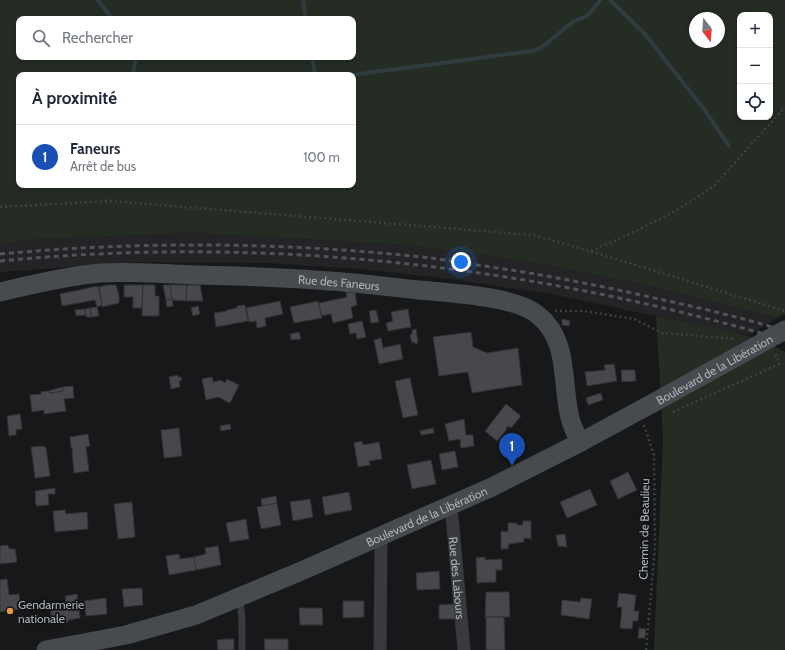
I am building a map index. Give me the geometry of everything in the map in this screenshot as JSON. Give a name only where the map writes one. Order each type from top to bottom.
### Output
[{"type":"street","name":"Rue des Faneurs","points":[[0,292],[74,276],[102,273],[252,276],[330,281],[482,297],[517,305],[530,309],[539,316],[558,341],[562,357],[569,409],[575,435],[581,442]]},
{"type":"street","name":"Boulevard de la Libération","points":[[46,650],[126,635],[196,615],[448,507],[492,487],[581,442],[785,330]]},
{"type":"street","name":"Rue des Labours","points":[[448,507],[452,516],[464,650]]},
{"type":"street","points":[[379,536],[381,544],[380,650]]},
{"type":"lane","points":[[239,597],[242,621],[242,650]]},
{"type":"path","points":[[590,251],[638,230],[677,210],[714,186],[785,107]]},
{"type":"path","points":[[0,207],[110,201],[533,235],[785,311]]},
{"type":"path","points":[[539,316],[550,311],[584,311],[634,319],[662,333],[737,339]]},
{"type":"path","points":[[668,414],[779,364],[777,356],[771,353]]},
{"type":"path","name":"Chemin de Beaulieu","points":[[646,406],[654,455],[655,548],[646,650]]},
{"type":"shaded area","points":[[0,0],[785,0],[785,314],[777,318],[646,285],[532,262],[408,245],[193,233],[41,239],[0,244]]},
{"type":"shaded area","points":[[193,233],[408,245],[532,262],[646,285],[777,318],[749,335],[550,294],[451,279],[361,269],[269,263],[139,262],[0,272],[0,244],[41,239]]},
{"type":"shaded area","points":[[656,316],[739,333],[755,338],[785,352],[785,650],[654,650],[663,438]]},
{"type":"building","points":[[116,285],[119,295],[119,303],[102,307],[99,287]]},
{"type":"building","points":[[124,285],[143,285],[142,308],[133,308],[133,297],[124,297]]},
{"type":"building","points":[[143,285],[155,285],[155,296],[159,296],[159,316],[142,316]]},
{"type":"building","points":[[163,285],[170,285],[172,299],[166,300]]},
{"type":"building","points":[[170,285],[187,285],[186,301],[172,300]]},
{"type":"building","points":[[187,285],[200,285],[203,301],[186,301]]},
{"type":"building","points":[[98,286],[102,305],[97,307],[95,300],[62,306],[60,294]]},
{"type":"building","points":[[346,292],[355,293],[357,305],[351,307],[353,318],[333,323],[331,314],[321,316],[319,303],[347,297]]},
{"type":"building","points":[[172,299],[173,306],[167,307],[166,300]]},
{"type":"building","points":[[280,301],[283,314],[265,318],[266,326],[257,328],[256,321],[249,322],[246,308]]},
{"type":"building","points":[[318,301],[322,318],[294,323],[290,307]]},
{"type":"building","points":[[245,305],[248,321],[216,327],[214,313],[227,311],[237,308],[237,306]]},
{"type":"building","points":[[198,306],[200,314],[193,316],[191,308]]},
{"type":"building","points":[[97,307],[99,316],[91,317],[90,308]]},
{"type":"building","points":[[90,308],[91,317],[86,317],[85,309]]},
{"type":"building","points":[[85,309],[86,315],[76,316],[75,310]]},
{"type":"building","points":[[408,309],[411,327],[388,331],[386,323],[393,321],[391,312]]},
{"type":"building","points":[[376,310],[379,322],[371,323],[369,311]]},
{"type":"building","points":[[562,319],[570,321],[569,326],[562,325]]},
{"type":"building","points":[[362,321],[366,337],[357,339],[356,333],[350,334],[348,324]]},
{"type":"building","points":[[416,329],[418,343],[415,344],[415,342],[412,343],[410,335],[412,334],[412,330]]},
{"type":"building","points":[[299,332],[301,339],[291,340],[290,334]]},
{"type":"building","points":[[471,332],[473,347],[487,353],[518,348],[522,385],[472,393],[468,372],[439,376],[433,337]]},
{"type":"building","points":[[381,338],[383,348],[400,344],[403,359],[379,364],[374,340]]},
{"type":"building","points":[[614,364],[617,381],[587,386],[585,372],[605,370],[604,365]]},
{"type":"building","points":[[621,370],[635,370],[636,381],[622,382]]},
{"type":"building","points":[[178,375],[178,377],[181,377],[182,380],[179,381],[180,387],[171,389],[169,377]]},
{"type":"building","points":[[212,377],[213,382],[221,380],[225,383],[227,379],[239,385],[230,403],[218,397],[206,400],[202,379]]},
{"type":"building","points":[[410,378],[418,415],[403,418],[395,381]]},
{"type":"building","points":[[73,386],[74,398],[64,399],[66,411],[44,414],[44,410],[32,412],[30,395],[41,394],[41,392],[48,391],[51,393],[63,391],[62,387]]},
{"type":"building","points":[[62,387],[63,391],[51,393],[48,391]]},
{"type":"building","points":[[601,393],[603,400],[588,405],[586,398]]},
{"type":"building","points":[[506,404],[521,416],[511,428],[508,426],[506,428],[507,429],[497,441],[485,431]]},
{"type":"building","points":[[20,414],[22,429],[16,430],[16,435],[9,436],[7,416]]},
{"type":"building","points":[[464,419],[466,435],[473,435],[474,446],[461,448],[460,439],[449,441],[445,424]]},
{"type":"building","points":[[230,424],[231,429],[221,431],[220,426]]},
{"type":"building","points":[[179,428],[182,456],[164,458],[161,430]]},
{"type":"building","points":[[433,428],[434,433],[421,435],[420,431]]},
{"type":"building","points":[[88,434],[90,446],[86,447],[89,471],[74,473],[73,451],[70,437]]},
{"type":"building","points":[[362,441],[363,445],[379,442],[382,459],[369,461],[370,465],[358,467],[354,443]]},
{"type":"building","points":[[43,446],[46,448],[50,476],[35,478],[31,447]]},
{"type":"building","points":[[455,451],[458,467],[442,470],[439,454]]},
{"type":"building","points":[[431,460],[436,484],[412,489],[407,465]]},
{"type":"building","points":[[628,472],[637,490],[618,499],[610,481]]},
{"type":"building","points":[[55,488],[55,494],[48,494],[49,505],[36,506],[35,491]]},
{"type":"building","points":[[590,489],[597,505],[567,518],[560,502]]},
{"type":"building","points":[[349,492],[352,510],[325,515],[322,497]]},
{"type":"building","points":[[276,496],[277,503],[262,506],[261,499]]},
{"type":"building","points":[[310,499],[313,517],[293,521],[290,502]]},
{"type":"building","points":[[132,502],[135,537],[118,539],[114,504]]},
{"type":"building","points":[[277,503],[281,525],[261,529],[257,507]]},
{"type":"building","points":[[65,510],[66,514],[87,512],[88,529],[55,532],[53,511]]},
{"type":"building","points":[[246,519],[249,539],[230,542],[226,523]]},
{"type":"building","points":[[523,521],[531,521],[531,539],[524,538],[524,542],[509,544],[508,549],[501,549],[501,531],[508,532],[508,523],[523,525]]},
{"type":"building","points":[[565,534],[567,547],[558,546],[556,535]]},
{"type":"building","points":[[8,545],[9,549],[15,549],[17,562],[0,564],[0,546]]},
{"type":"building","points":[[218,546],[221,565],[196,570],[194,557],[206,554],[205,548]]},
{"type":"building","points":[[179,554],[180,559],[194,557],[196,570],[169,575],[166,556]]},
{"type":"building","points":[[485,557],[485,560],[502,559],[502,570],[496,570],[496,582],[477,583],[476,558]]},
{"type":"building","points":[[439,571],[440,589],[417,590],[416,573]]},
{"type":"building","points":[[7,579],[9,595],[19,594],[21,609],[0,612],[0,580]]},
{"type":"building","points":[[142,588],[143,605],[124,607],[122,589]]},
{"type":"building","points":[[486,592],[509,592],[510,617],[485,617]]},
{"type":"building","points":[[619,593],[636,595],[634,611],[639,611],[638,621],[633,621],[632,629],[620,628],[622,607],[617,607]]},
{"type":"building","points":[[77,594],[80,618],[68,620],[68,622],[52,623],[50,604],[66,602],[65,596]]},
{"type":"building","points":[[106,598],[107,614],[86,616],[84,601]]},
{"type":"building","points":[[581,598],[592,599],[589,619],[561,615],[562,600],[580,602]]},
{"type":"building","points":[[343,601],[364,601],[364,617],[343,618]]},
{"type":"building","points":[[455,604],[455,619],[439,619],[439,605]]},
{"type":"building","points":[[299,608],[322,608],[323,625],[300,625]]},
{"type":"building","points":[[486,617],[504,617],[505,650],[486,650]]},
{"type":"building","points":[[639,628],[646,629],[645,638],[638,638]]},
{"type":"building","points":[[234,639],[234,650],[218,650],[217,640]]},
{"type":"building","points":[[264,639],[288,639],[288,650],[265,650]]},
{"type":"waterway","points":[[98,0],[110,16]]},
{"type":"waterway","points":[[303,0],[306,16]]},
{"type":"waterway","points":[[356,74],[533,51],[542,47],[574,21],[587,16],[601,0]]},
{"type":"waterway","points":[[610,0],[644,33],[704,109],[729,146]]},
{"type":"waterway","points":[[134,72],[136,60]]},
{"type":"waterway","points":[[312,60],[314,72]]},
{"type":"railway","points":[[0,254],[105,247],[211,245],[317,248],[422,257],[564,279],[718,312],[785,331]]},
{"type":"railway","points":[[0,261],[100,254],[199,252],[298,255],[396,263],[494,275],[592,292],[689,314],[785,340]]},
{"type":"place","name":"Faneurs","points":[[512,466]]},
{"type":"place","name":"Gendarmerie nationale","points":[[10,611]]}]
